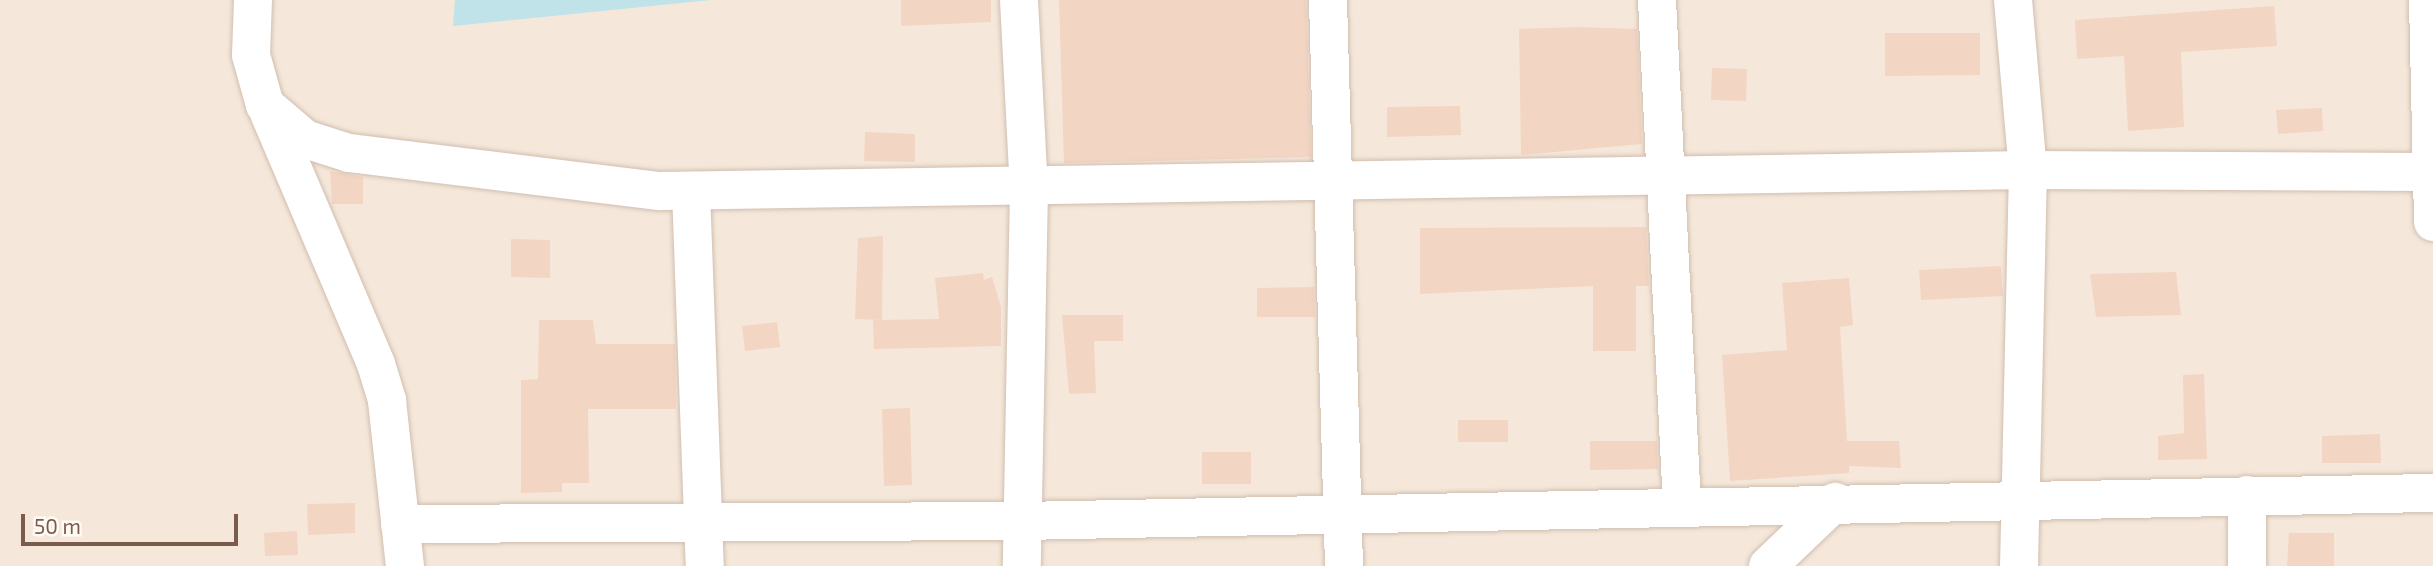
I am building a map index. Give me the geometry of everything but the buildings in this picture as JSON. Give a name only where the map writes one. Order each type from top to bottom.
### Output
[{"type":"street","points":[[253,0],[251,55],[265,105],[376,364],[405,566]]},
{"type":"street","points":[[1019,0],[1029,189],[1022,566]]},
{"type":"street","points":[[1328,0],[1345,566]]},
{"type":"street","points":[[1657,0],[1682,506]]},
{"type":"street","points":[[2013,0],[2028,170],[2019,566]]},
{"type":"street","points":[[2428,0],[2429,173],[2433,222]]},
{"type":"street","points":[[265,105],[305,139],[348,153],[691,191],[1029,189],[2028,170],[2429,173]]},
{"type":"street","points":[[691,191],[705,566]]},
{"type":"street","points":[[400,524],[1021,521],[2020,498],[2433,493]]},
{"type":"street","points":[[2247,495],[2247,566]]},
{"type":"street","points":[[1768,566],[1836,502]]},
{"type":"shaded area","points":[[0,0],[2433,0],[2433,566],[0,566]]},
{"type":"water","points":[[455,0],[711,0],[453,26]]}]
